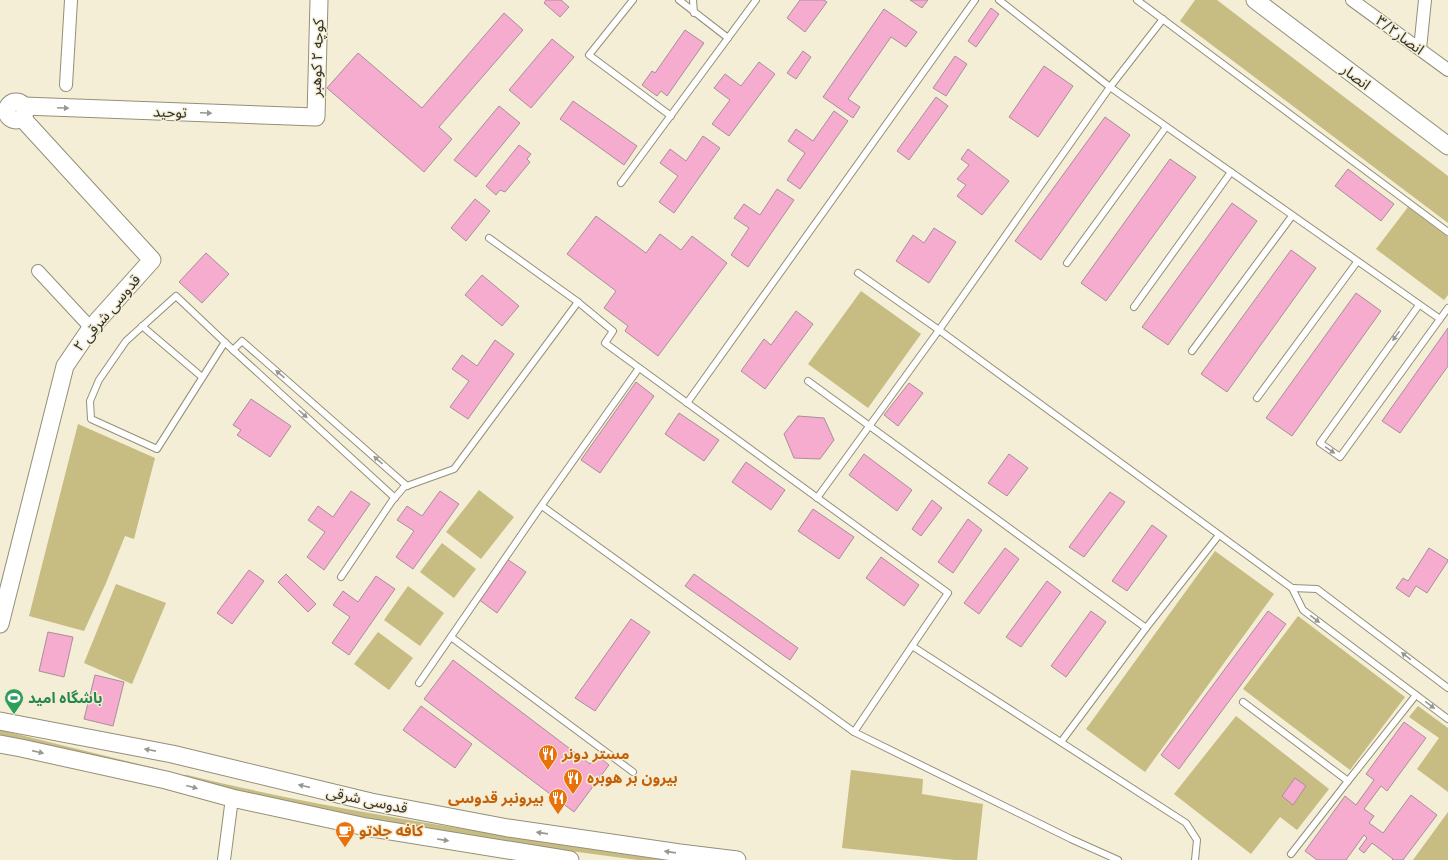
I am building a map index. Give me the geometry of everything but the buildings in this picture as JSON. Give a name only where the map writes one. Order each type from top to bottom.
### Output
[{"type":"main road","name":"کوچه ۲ کوهبر","points":[[316,117],[319,0]]},
{"type":"main road","name":"انصار","points":[[1260,3],[1448,146]]},
{"type":"main road","name":"توحید","points":[[13,108],[316,117]]},
{"type":"main road","name":"قدوسی شرقی ۲","points":[[0,624],[65,366],[91,328],[152,260],[13,108]]},
{"type":"main road","name":"قدوسی شرقی","points":[[0,721],[172,754],[371,802],[508,828],[737,860]]},
{"type":"main road","name":"قدوسی شرقی","points":[[0,744],[166,780],[232,798],[366,827],[570,860]]},
{"type":"main road","points":[[166,780],[172,754]]},
{"type":"street","points":[[66,85],[71,0]]},
{"type":"street","name":"انصار۳/۲","points":[[1352,0],[1448,70]]},
{"type":"street","points":[[1420,49],[1425,0]]},
{"type":"street","points":[[38,271],[91,328]]},
{"type":"street","points":[[224,860],[232,798]]},
{"type":"lane","points":[[633,0],[589,55],[671,116]]},
{"type":"lane","points":[[679,0],[728,38]]},
{"type":"lane","points":[[693,0],[694,13]]},
{"type":"lane","points":[[621,183],[756,0]]},
{"type":"lane","points":[[687,403],[975,0]]},
{"type":"lane","points":[[999,0],[1110,87],[1440,319]]},
{"type":"lane","points":[[1137,0],[1448,232]]},
{"type":"lane","points":[[818,498],[939,330],[1110,87],[1163,19]]},
{"type":"lane","points":[[1067,263],[1166,127]]},
{"type":"lane","points":[[1134,307],[1231,172]]},
{"type":"lane","points":[[1192,351],[1292,216]]},
{"type":"lane","points":[[490,238],[578,302],[613,330],[605,343],[948,593],[854,732]]},
{"type":"lane","points":[[1257,398],[1357,262]]},
{"type":"lane","points":[[858,273],[939,330],[1292,588],[1303,610],[1448,719]]},
{"type":"lane","points":[[225,342],[156,449],[91,419],[90,401],[99,380],[126,341],[176,296],[395,498]]},
{"type":"lane","points":[[341,577],[404,487],[454,469],[578,302]]},
{"type":"lane","points":[[1419,305],[1320,443],[1340,457],[1448,308]]},
{"type":"lane","points":[[142,326],[202,377]]},
{"type":"lane","points":[[234,351],[233,350],[242,341],[407,486]]},
{"type":"lane","points":[[419,683],[640,368]]},
{"type":"lane","points":[[808,381],[1146,628]]},
{"type":"lane","points":[[542,506],[854,732],[1071,839],[1118,860]]},
{"type":"lane","points":[[1061,742],[1146,628],[1219,535]]},
{"type":"lane","points":[[1292,588],[1317,589],[1448,688]]},
{"type":"lane","points":[[451,637],[633,772]]},
{"type":"lane","points":[[912,646],[1186,823],[1197,840],[1195,860]]},
{"type":"lane","points":[[1291,854],[1416,694]]},
{"type":"lane","points":[[1243,702],[1348,781]]},
{"type":"shaded area","points":[[1195,0],[1217,0],[1448,176],[1448,223],[1180,21]]},
{"type":"shaded area","points":[[1408,207],[1448,237],[1448,295],[1444,300],[1376,249]]},
{"type":"shaded area","points":[[861,291],[921,334],[868,408],[808,364]]},
{"type":"shaded area","points":[[78,424],[155,458],[134,539],[125,536],[84,631],[29,616]]},
{"type":"shaded area","points":[[479,490],[514,517],[481,559],[446,532]]},
{"type":"shaded area","points":[[442,543],[476,569],[454,598],[420,572]]},
{"type":"shaded area","points":[[1215,551],[1274,594],[1145,772],[1086,729]]},
{"type":"shaded area","points":[[116,584],[166,603],[132,684],[84,663]]},
{"type":"shaded area","points":[[408,586],[444,613],[420,646],[384,620]]},
{"type":"shaded area","points":[[1298,616],[1405,697],[1350,770],[1243,689]]},
{"type":"shaded area","points":[[378,632],[413,658],[389,690],[354,664]]},
{"type":"shaded area","points":[[1418,706],[1448,728],[1448,792],[1417,769],[1439,738],[1409,717]]},
{"type":"shaded area","points":[[1236,716],[1329,789],[1297,830],[1280,817],[1251,854],[1174,794]]},
{"type":"shaded area","points":[[0,730],[159,769],[159,772],[0,737]]},
{"type":"shaded area","points":[[851,770],[923,779],[922,794],[983,804],[977,860],[955,860],[842,848]]},
{"type":"shaded area","points":[[179,775],[187,775],[242,788],[407,820],[629,855],[670,860],[638,860],[525,845],[342,815],[241,794]]},
{"type":"shaded area","points":[[1448,812],[1448,860],[1413,860]]},
{"type":"place","name":"باشگاه امید","points":[[14,715]]},
{"type":"place","name":"مستر دونر","points":[[548,771]]},
{"type":"place","name":"بیرون بر هوبره","points":[[573,795]]},
{"type":"place","name":"بیرونبر قدوسی","points":[[558,815]]},
{"type":"place","name":"کافه جلاتو","points":[[345,848]]}]
